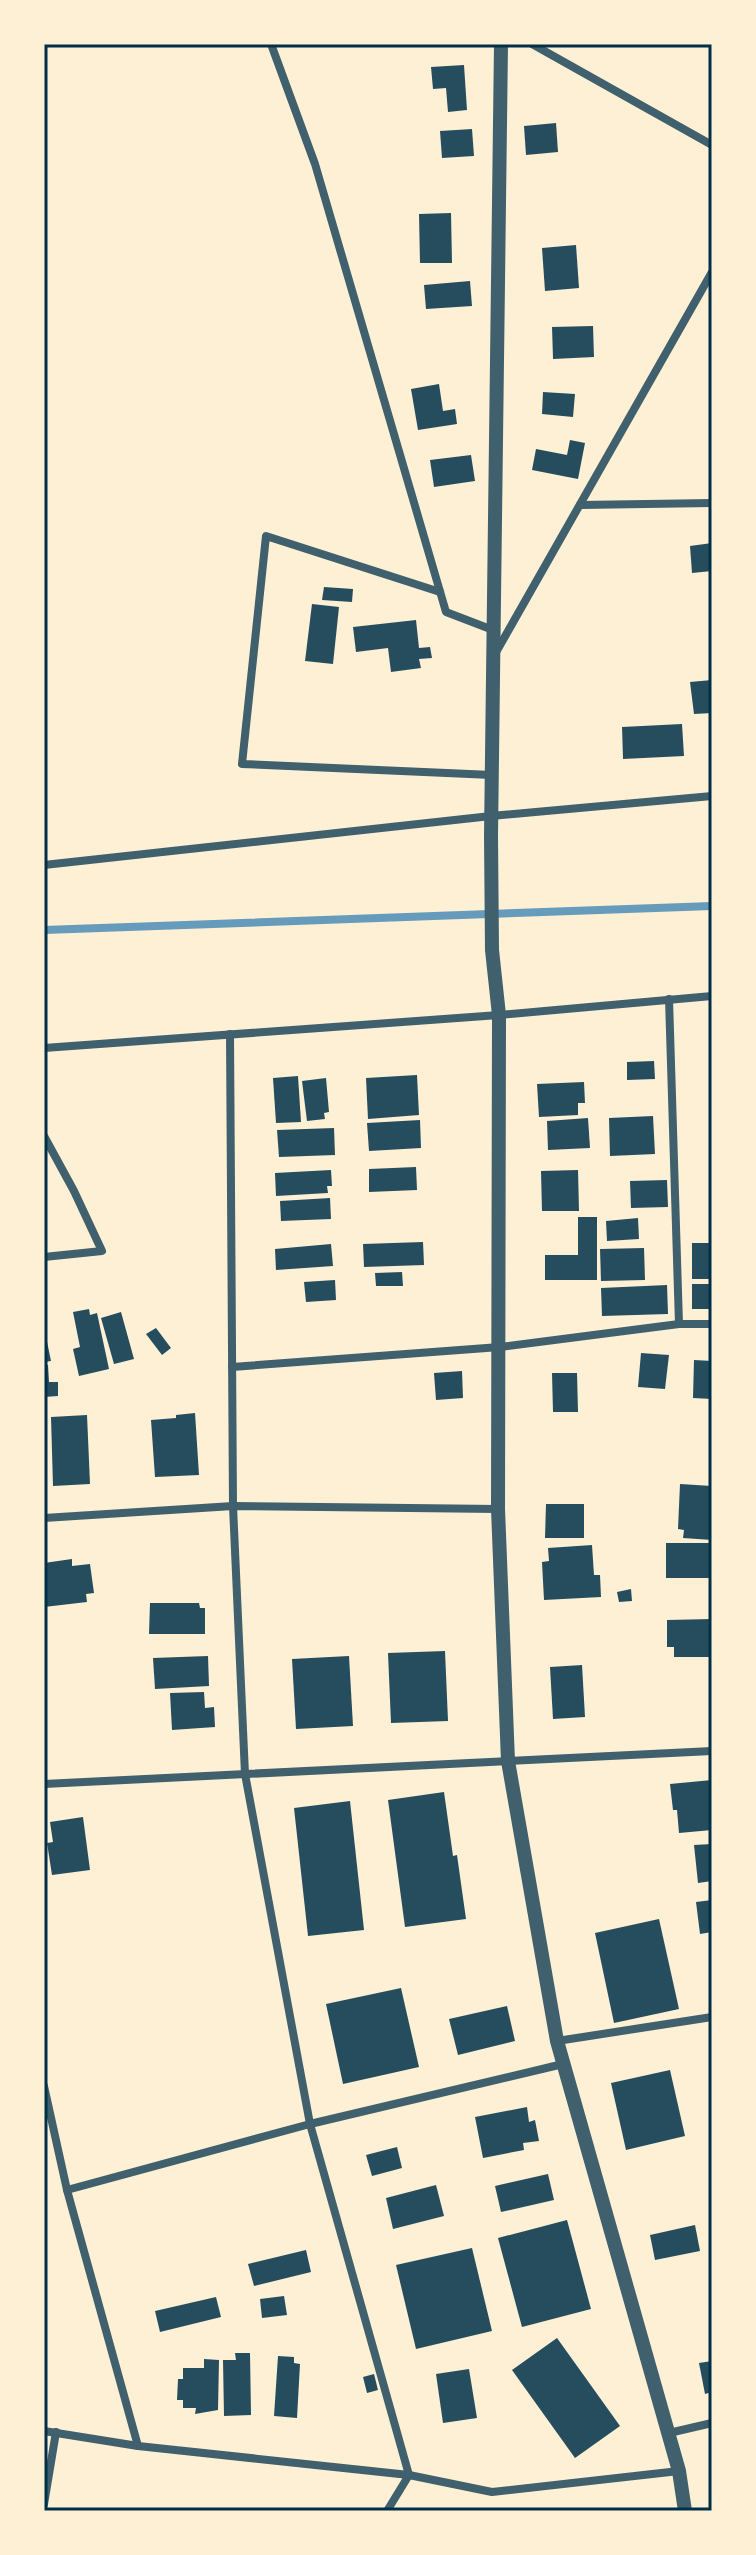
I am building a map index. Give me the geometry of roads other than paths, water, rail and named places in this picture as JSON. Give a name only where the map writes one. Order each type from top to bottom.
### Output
[{"type":"street","points":[[271,44],[315,164],[446,612],[493,630]]},
{"type":"street","points":[[501,44],[491,836],[492,950],[499,1015],[498,1509],[508,1761],[557,2041],[669,2433],[685,2511]]},
{"type":"street","points":[[532,44],[712,145]]},
{"type":"street","points":[[493,658],[712,272]]},
{"type":"street","points":[[580,505],[712,503]]},
{"type":"street","points":[[440,592],[266,536],[242,764],[492,775]]},
{"type":"street","points":[[44,865],[491,816],[712,796]]},
{"type":"street","points":[[44,1048],[499,1015],[712,996]]},
{"type":"street","points":[[669,999],[679,1324]]},
{"type":"street","points":[[230,1034],[233,1506],[245,1774],[310,2124],[409,2475],[387,2511]]},
{"type":"street","points":[[44,1136],[102,1251],[44,1257]]},
{"type":"street","points":[[232,1367],[500,1347],[679,1324],[712,1324]]},
{"type":"street","points":[[44,1518],[233,1506],[498,1509]]},
{"type":"street","points":[[44,1784],[712,1751]]},
{"type":"street","points":[[557,2041],[712,2017]]},
{"type":"street","points":[[67,2190],[310,2124],[563,2064]]},
{"type":"street","points":[[44,2086],[67,2190],[138,2446]]},
{"type":"street","points":[[669,2433],[712,2423]]},
{"type":"street","points":[[44,2431],[138,2446],[409,2475],[492,2492],[679,2471]]},
{"type":"street","points":[[44,2504],[56,2432]]},
{"type":"waterway","points":[[44,930],[712,906]]}]
